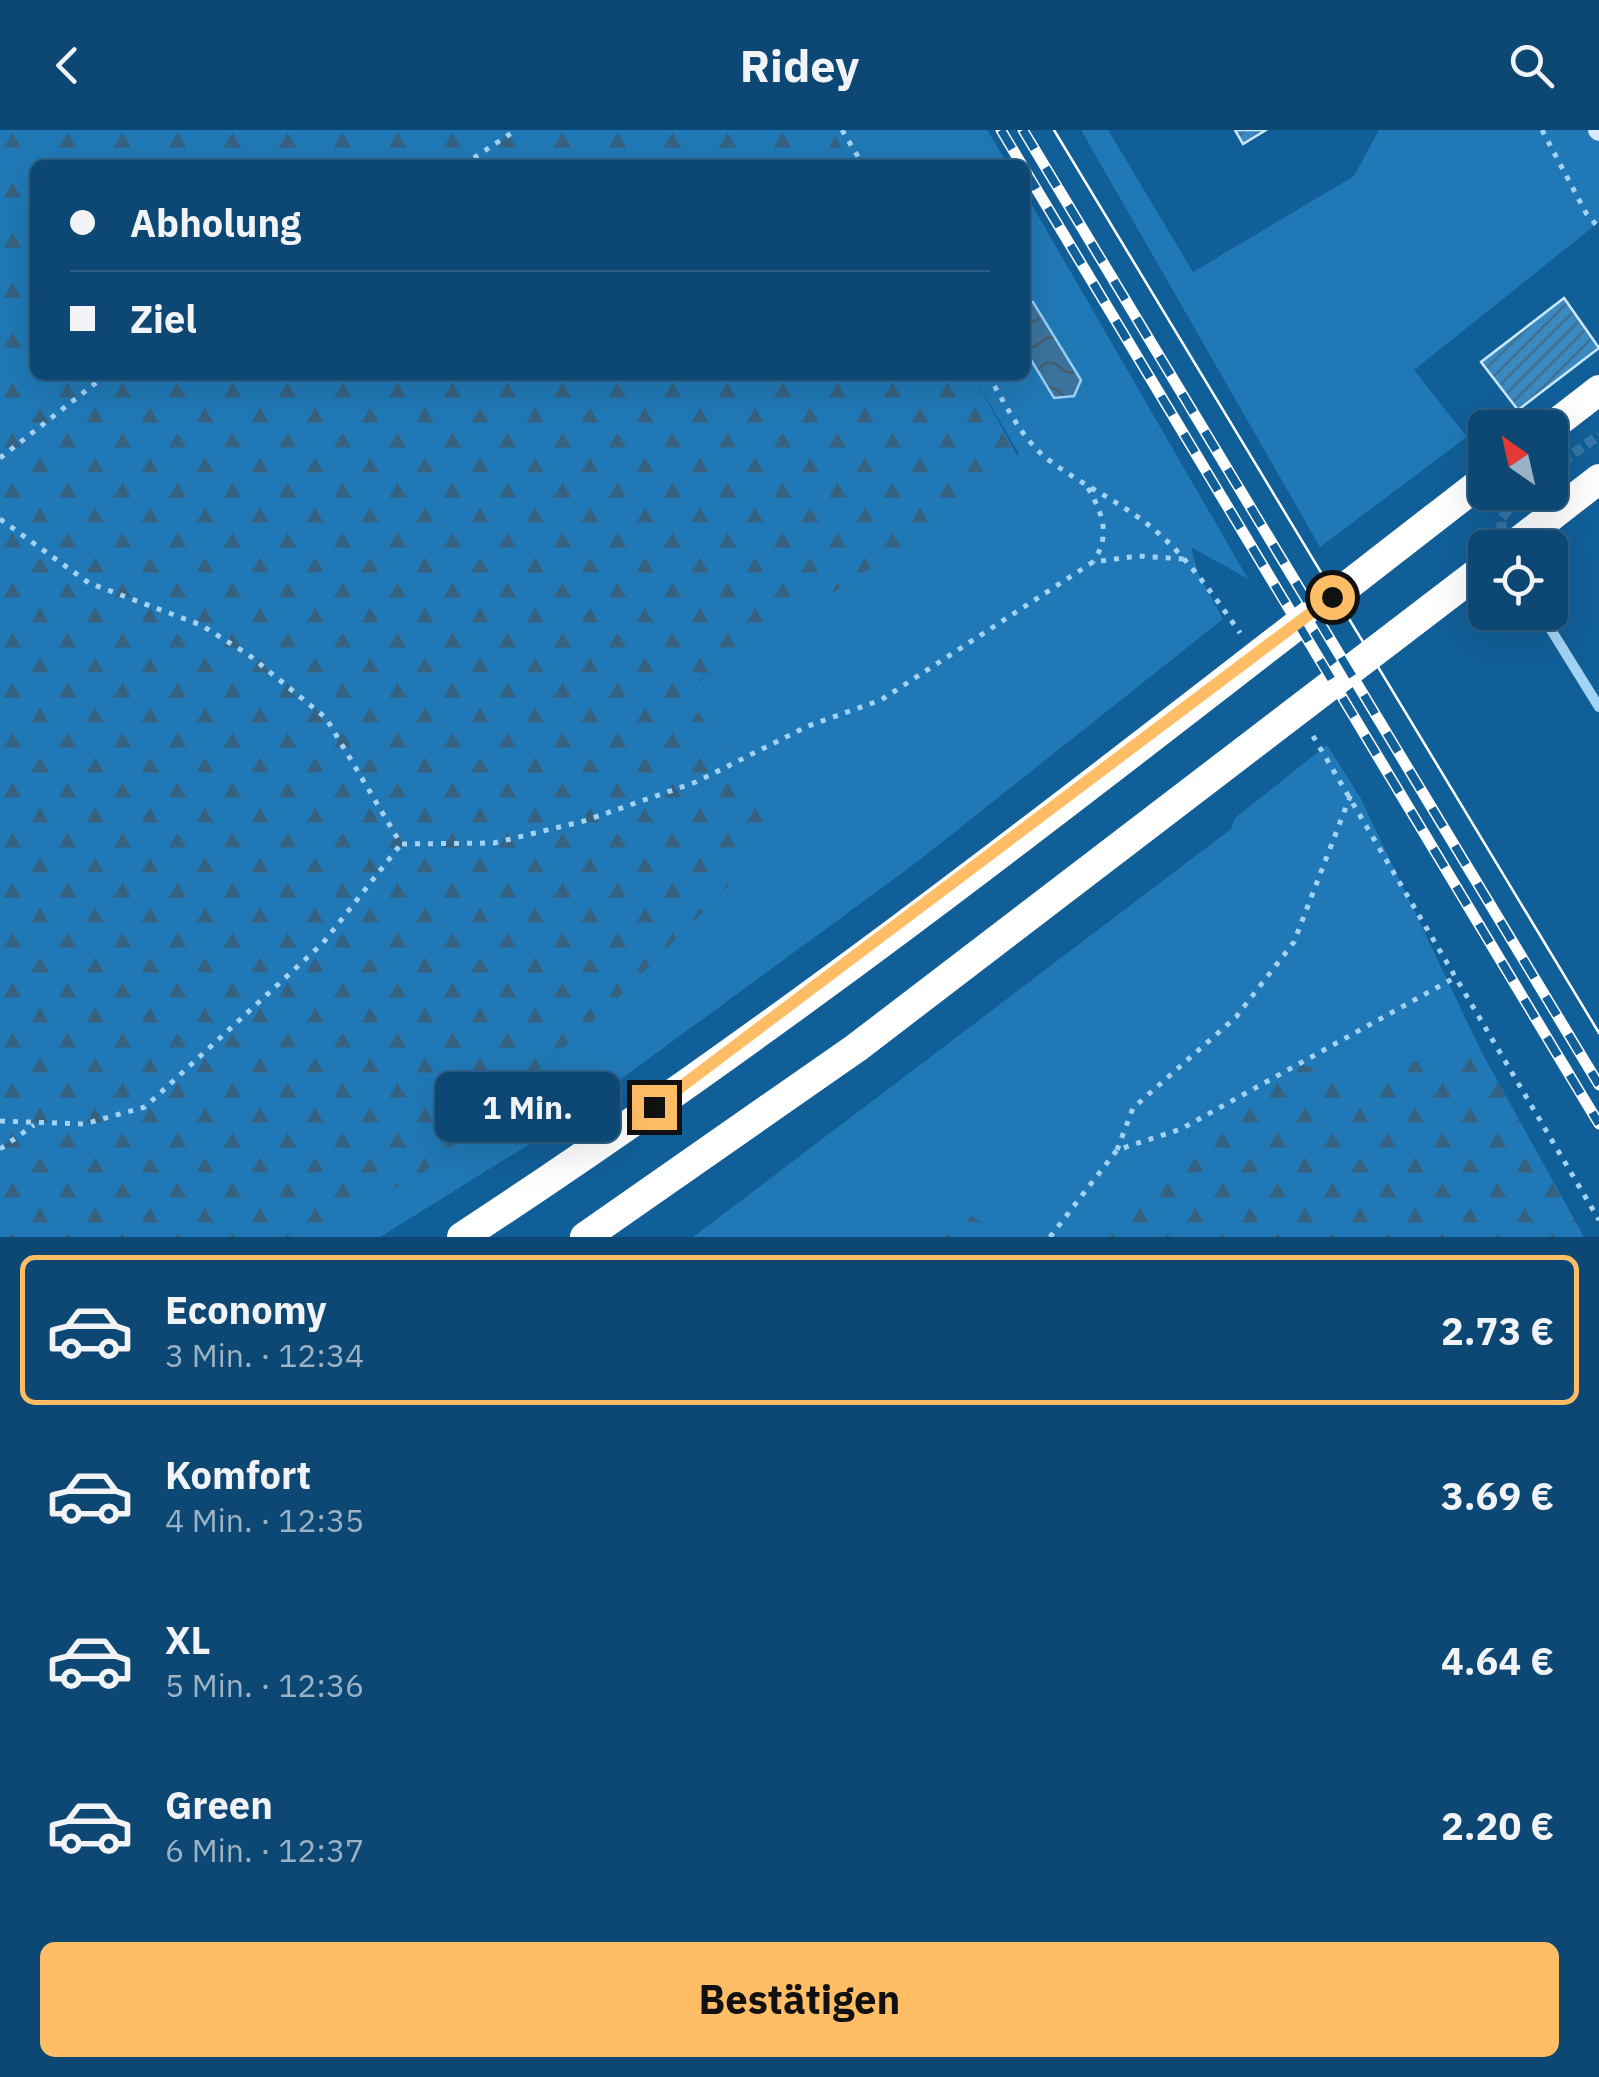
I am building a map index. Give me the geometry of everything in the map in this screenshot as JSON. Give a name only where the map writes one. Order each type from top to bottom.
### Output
[{"type":"highway","points":[[1568,414],[1599,390]]},
{"type":"highway","points":[[1533,530],[1599,479]]},
{"type":"highway","points":[[462,1237],[593,1152],[1180,715],[1468,491]]},
{"type":"highway","points":[[585,1237],[856,1048],[1468,580]]},
{"type":"street","points":[[1551,630],[1599,707]]},
{"type":"path","points":[[471,160],[516,130]]},
{"type":"path","points":[[842,130],[860,160]]},
{"type":"path","points":[[1542,130],[1586,213],[1599,228]]},
{"type":"path","points":[[0,458],[100,380]]},
{"type":"path","points":[[991,380],[1024,435],[1045,457],[1124,506],[1184,559],[1242,634]]},
{"type":"path","points":[[401,844],[494,842],[584,821],[696,782],[808,726],[881,700],[1093,562],[1105,545],[1102,512],[1087,485]]},
{"type":"path","points":[[0,520],[89,583],[201,625],[250,655],[326,718],[401,844]]},
{"type":"path","points":[[1093,562],[1138,556],[1184,559]]},
{"type":"path","points":[[1307,727],[1351,794],[1599,1220]]},
{"type":"path","points":[[1050,1237],[1118,1150],[1133,1108],[1236,1017],[1294,942],[1351,794]]},
{"type":"path","points":[[0,1121],[84,1124],[145,1106],[323,943],[401,844]]},
{"type":"path","points":[[1118,1150],[1181,1128],[1456,977]]},
{"type":"path","points":[[0,1149],[35,1124]]},
{"type":"green space","points":[[0,130],[831,130],[848,160],[30,160],[30,380],[976,380],[1024,468],[702,678],[689,697],[764,813],[773,840],[610,1006],[423,1172],[310,1237],[0,1237]]},
{"type":"green space","points":[[831,130],[987,130],[1005,160],[848,160]]},
{"type":"green space","points":[[1081,130],[1108,130],[1193,272],[1354,176],[1379,130],[1599,130],[1599,222],[1414,370],[1467,437],[1320,547]]},
{"type":"green space","points":[[1030,202],[1248,579],[1191,547],[1198,573],[1223,619],[917,862],[546,1134],[380,1237],[310,1237],[423,1172],[610,1006],[773,840],[764,813],[688,697],[703,678],[1019,454],[976,380],[1030,380],[1030,358],[1054,398],[1034,303],[1030,302]]},
{"type":"green space","points":[[1327,745],[1360,797],[1482,1053],[1465,1047],[1363,1078],[1292,1063],[1194,1130],[1093,1237],[997,1237],[967,1211],[944,1211],[908,1237],[693,1237],[1231,829],[1235,818]]},
{"type":"green space","points":[[1465,1047],[1482,1053],[1584,1237],[1093,1237],[1194,1130],[1292,1063],[1363,1078]]},
{"type":"green space","points":[[944,1211],[967,1211],[997,1237],[908,1237]]},
{"type":"water","points":[[1030,301],[1081,380],[1074,396],[1054,398],[1030,358]]},
{"type":"building","points":[[1235,130],[1266,130],[1243,144]]},
{"type":"building","points":[[1564,298],[1599,348],[1518,410],[1481,362]]},
{"type":"tunnel","points":[[1568,458],[1599,435]]},
{"type":"tunnel","points":[[1502,530],[1501,519],[1508,510]]},
{"type":"tram line","points":[[1054,130],[1599,1033]]},
{"type":"railway","points":[[1001,130],[1019,160]]},
{"type":"railway","points":[[1023,130],[1599,1085]]},
{"type":"railway","points":[[1030,178],[1599,1124]]},
{"type":"route","points":[[654,1107],[808,995],[1332,597]]}]
